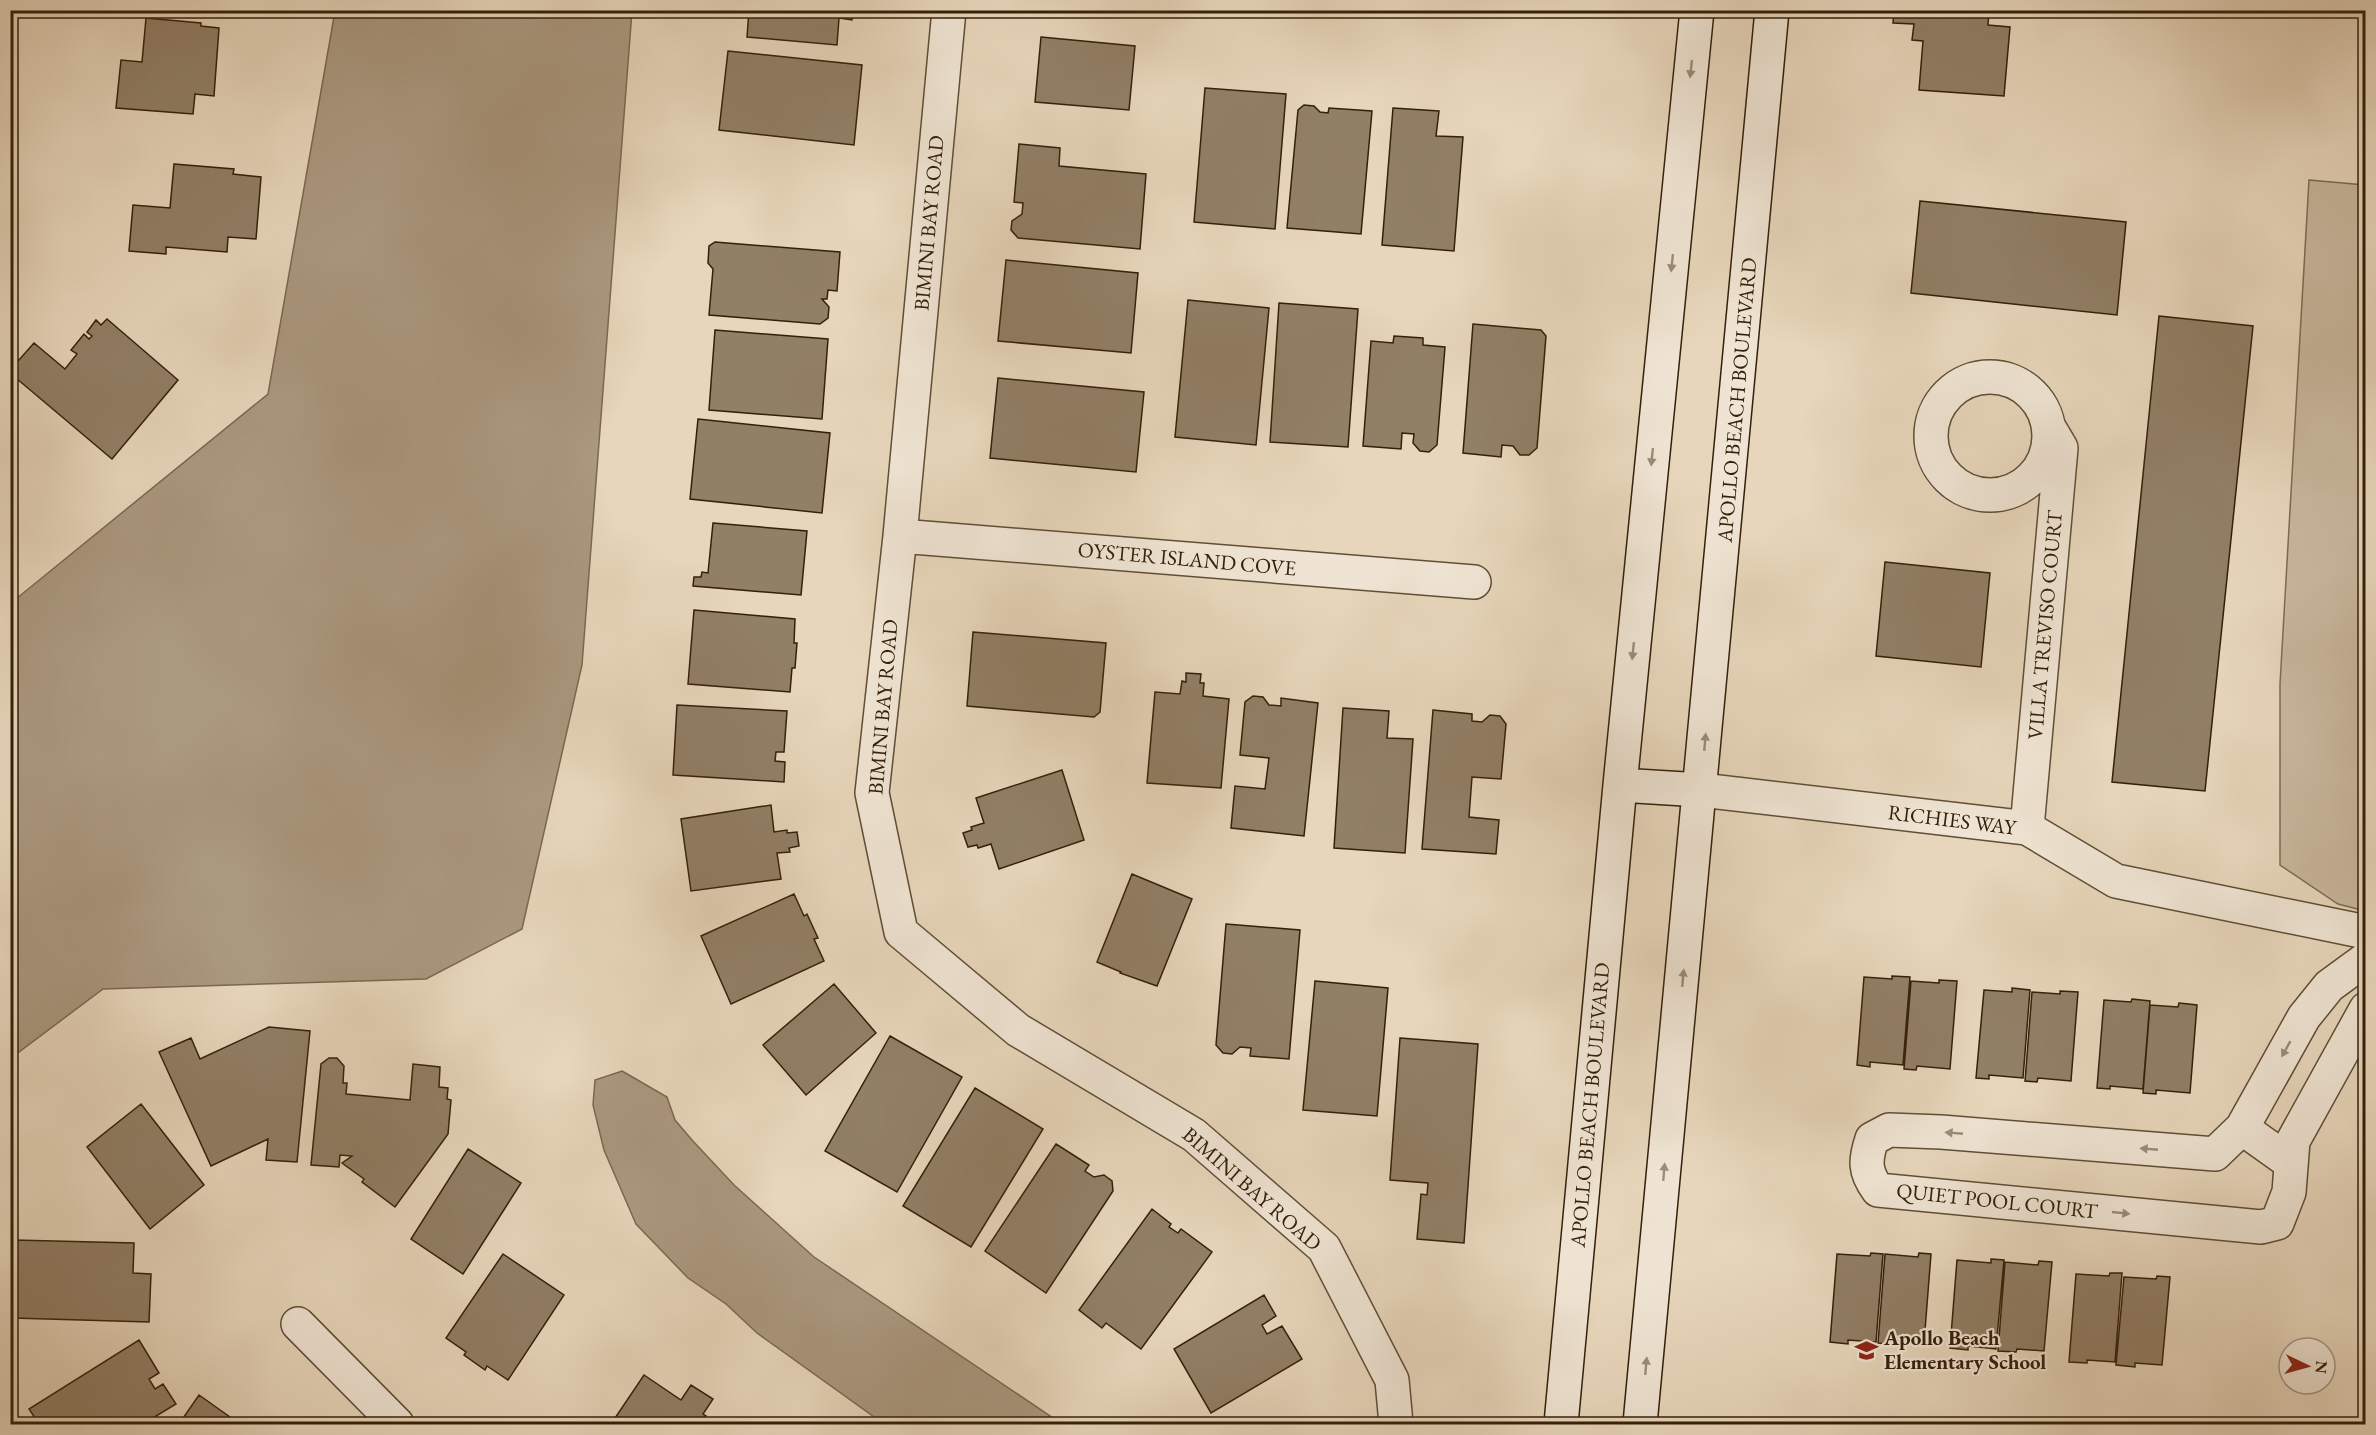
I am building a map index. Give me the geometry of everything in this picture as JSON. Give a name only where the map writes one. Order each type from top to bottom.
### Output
[{"type":"street","name":"BIMINI BAY ROAD","points":[[949,10],[900,536],[872,793],[901,932],[1018,1030],[1194,1135],[1324,1248],[1392,1380],[1396,1425]]},
{"type":"street","name":"APOLLO BEACH BOULEVARD","points":[[1561,1425],[1620,785],[1697,10]]},
{"type":"street","name":"APOLLO BEACH BOULEVARD","points":[[1640,1425],[1772,10]]},
{"type":"street","name":"VILLA TREVISO COURT","points":[[2027,828],[2061,448],[2048,426]]},
{"type":"street","name":"OYSTER ISLAND COVE","points":[[900,536],[1474,582]]},
{"type":"street","points":[[1620,785],[1701,790]]},
{"type":"street","name":"RICHIES WAY","points":[[1701,790],[2027,828],[2116,881],[2366,932]]},
{"type":"street","name":"QUIET POOL COURT","points":[[2366,959],[2329,986],[2304,1017],[2242,1128],[2215,1154],[1941,1132],[1889,1130],[1872,1139],[1866,1157],[1869,1177],[1878,1190],[2261,1227],[2277,1223],[2289,1192],[2293,1141],[2366,1009]]},
{"type":"street","points":[[2304,1017],[2346,1042]]},
{"type":"street","points":[[2242,1128],[2291,1163]]},
{"type":"street","points":[[298,1324],[397,1425]]},
{"type":"shaded area","points":[[335,11],[632,11],[582,665],[522,929],[426,979],[103,989],[11,1058],[11,603],[268,394]]},
{"type":"shaded area","points":[[2309,180],[2365,185],[2365,911],[2338,904],[2280,865],[2280,684]]},
{"type":"shaded area","points":[[622,1071],[667,1097],[675,1120],[692,1140],[734,1185],[814,1257],[1062,1424],[884,1424],[757,1333],[726,1304],[688,1278],[636,1224],[604,1150],[593,1105],[595,1080]]},
{"type":"building","points":[[749,10],[863,10],[862,17],[853,16],[852,20],[839,18],[837,45],[747,37]]},
{"type":"building","points":[[1894,10],[1989,10],[1988,25],[2010,27],[2004,96],[1919,90],[1923,41],[1912,40],[1914,24],[1893,23]]},
{"type":"building","points":[[146,18],[201,23],[201,26],[219,28],[214,96],[195,94],[193,114],[116,108],[121,60],[142,62]]},
{"type":"building","points":[[1041,37],[1135,46],[1129,110],[1035,102]]},
{"type":"building","points":[[728,51],[862,65],[854,145],[719,130]]},
{"type":"building","points":[[1205,88],[1286,94],[1275,229],[1194,222]]},
{"type":"building","points":[[1304,105],[1314,106],[1320,112],[1328,113],[1329,108],[1372,111],[1361,234],[1287,228],[1298,110]]},
{"type":"building","points":[[1393,108],[1439,111],[1436,136],[1463,137],[1454,251],[1382,245]]},
{"type":"building","points":[[1019,144],[1060,148],[1059,166],[1146,174],[1140,249],[1018,238],[1011,230],[1012,221],[1022,214],[1023,203],[1014,202]]},
{"type":"building","points":[[174,164],[234,169],[233,174],[261,177],[256,239],[228,237],[227,252],[166,247],[166,254],[129,251],[133,205],[170,208]]},
{"type":"building","points":[[1920,201],[2126,222],[2117,315],[1911,293]]},
{"type":"building","points":[[715,242],[840,252],[837,291],[828,290],[827,299],[822,299],[829,307],[828,318],[820,324],[709,315],[713,269],[708,263],[709,246]]},
{"type":"building","points":[[1006,260],[1138,273],[1131,353],[998,341]]},
{"type":"building","points":[[1188,300],[1269,308],[1256,445],[1175,437]]},
{"type":"building","points":[[1279,303],[1358,309],[1348,447],[1270,442]]},
{"type":"building","points":[[2159,316],[2253,326],[2205,791],[2112,782]]},
{"type":"building","points":[[107,319],[178,380],[112,459],[10,373],[10,370],[34,343],[65,369],[77,354],[71,350],[84,334],[89,339],[92,336],[87,332],[96,320],[101,325]]},
{"type":"building","points":[[1473,324],[1541,330],[1546,336],[1537,448],[1529,455],[1520,455],[1513,446],[1502,445],[1501,457],[1463,453]]},
{"type":"building","points":[[715,330],[828,339],[822,419],[709,410]]},
{"type":"building","points":[[1394,336],[1423,338],[1423,345],[1445,347],[1437,445],[1429,452],[1420,451],[1413,443],[1414,434],[1402,433],[1401,449],[1363,446],[1371,341],[1393,343]]},
{"type":"building","points":[[998,378],[1144,392],[1136,472],[990,458]]},
{"type":"building","points":[[698,419],[830,433],[822,513],[690,499]]},
{"type":"building","points":[[713,523],[807,531],[801,595],[693,586],[694,577],[701,577],[702,572],[708,573]]},
{"type":"building","points":[[1885,562],[1990,573],[1981,667],[1876,656]]},
{"type":"building","points":[[694,610],[795,619],[794,643],[797,643],[790,692],[688,684]]},
{"type":"building","points":[[973,632],[1106,643],[1100,712],[1094,717],[967,706]]},
{"type":"building","points":[[1186,673],[1201,674],[1200,683],[1204,683],[1203,696],[1229,699],[1221,788],[1147,783],[1155,692],[1180,694],[1182,681],[1186,682]]},
{"type":"building","points":[[1253,696],[1263,697],[1269,705],[1281,706],[1281,698],[1318,703],[1304,836],[1231,828],[1235,786],[1265,789],[1269,758],[1240,755],[1245,702]]},
{"type":"building","points":[[677,705],[787,711],[784,752],[776,752],[775,761],[785,762],[784,782],[673,775]]},
{"type":"building","points":[[1343,708],[1389,711],[1387,738],[1413,739],[1405,853],[1334,848]]},
{"type":"building","points":[[1433,710],[1472,714],[1472,721],[1482,722],[1490,715],[1500,716],[1506,724],[1501,779],[1472,777],[1469,817],[1499,820],[1496,854],[1422,849]]},
{"type":"building","points":[[1062,770],[1084,840],[999,869],[991,844],[978,848],[977,845],[968,847],[963,833],[972,830],[971,827],[984,823],[976,798]]},
{"type":"building","points":[[771,805],[774,832],[787,830],[787,833],[797,832],[799,846],[789,848],[790,852],[777,853],[781,879],[691,891],[681,819]]},
{"type":"building","points":[[1132,874],[1192,899],[1157,986],[1097,962]]},
{"type":"building","points":[[794,894],[804,916],[807,914],[818,938],[814,939],[824,961],[731,1004],[701,936]]},
{"type":"building","points":[[1226,924],[1300,930],[1289,1059],[1250,1056],[1251,1048],[1240,1047],[1232,1054],[1223,1053],[1216,1045]]},
{"type":"building","points":[[1892,976],[1910,977],[1903,1065],[1870,1062],[1870,1067],[1857,1065],[1864,977],[1892,979]]},
{"type":"building","points":[[1939,980],[1957,981],[1950,1069],[1917,1066],[1916,1070],[1904,1069],[1911,981],[1939,983]]},
{"type":"building","points":[[1315,981],[1388,988],[1377,1116],[1303,1110]]},
{"type":"building","points":[[834,984],[876,1033],[806,1095],[763,1045]]},
{"type":"building","points":[[2012,988],[2030,990],[2023,1078],[1989,1075],[1989,1079],[1976,1078],[1984,990],[2012,992]]},
{"type":"building","points":[[2060,991],[2078,992],[2071,1081],[2038,1078],[2037,1082],[2025,1081],[2032,992],[2060,994]]},
{"type":"building","points":[[2132,999],[2150,1001],[2143,1089],[2110,1086],[2110,1089],[2097,1088],[2104,1000],[2131,1002]]},
{"type":"building","points":[[2179,1003],[2197,1005],[2190,1093],[2156,1090],[2156,1094],[2143,1093],[2150,1005],[2178,1007]]},
{"type":"building","points":[[269,1027],[310,1031],[297,1162],[266,1160],[268,1139],[211,1166],[159,1052],[191,1038],[200,1059]]},
{"type":"building","points":[[890,1036],[962,1077],[897,1192],[825,1151]]},
{"type":"building","points":[[1400,1038],[1478,1044],[1464,1243],[1417,1239],[1421,1194],[1427,1195],[1428,1183],[1390,1180]]},
{"type":"building","points":[[329,1058],[337,1058],[344,1066],[343,1083],[347,1083],[346,1094],[410,1100],[413,1064],[440,1067],[439,1087],[448,1088],[447,1099],[451,1100],[448,1134],[395,1207],[362,1182],[364,1179],[342,1163],[352,1156],[340,1155],[339,1167],[311,1165],[321,1064]]},
{"type":"building","points":[[975,1088],[1043,1129],[971,1247],[903,1206]]},
{"type":"building","points":[[141,1104],[204,1185],[150,1229],[87,1147]]},
{"type":"building","points":[[1056,1144],[1089,1165],[1085,1171],[1094,1177],[1104,1175],[1112,1181],[1113,1191],[1046,1293],[985,1251]]},
{"type":"building","points":[[468,1149],[521,1183],[463,1274],[411,1239]]},
{"type":"building","points":[[1152,1209],[1171,1224],[1169,1227],[1178,1233],[1181,1229],[1212,1252],[1141,1349],[1106,1323],[1102,1328],[1079,1310]]},
{"type":"building","points":[[14,1240],[134,1243],[133,1273],[151,1274],[149,1322],[12,1318]]},
{"type":"building","points":[[1871,1253],[1883,1254],[1876,1342],[1848,1340],[1848,1344],[1830,1342],[1837,1254],[1870,1256]]},
{"type":"building","points":[[1919,1253],[1931,1254],[1924,1343],[1897,1341],[1896,1344],[1878,1343],[1885,1254],[1918,1257]]},
{"type":"building","points":[[503,1254],[564,1295],[508,1380],[487,1366],[485,1370],[464,1355],[466,1352],[446,1338]]},
{"type":"building","points":[[1991,1259],[2004,1260],[1996,1349],[1968,1346],[1968,1350],[1950,1348],[1957,1260],[1991,1263]]},
{"type":"building","points":[[2039,1261],[2052,1262],[2044,1351],[2017,1349],[2016,1352],[1998,1351],[2005,1262],[2038,1265]]},
{"type":"building","points":[[2110,1273],[2122,1273],[2115,1362],[2087,1360],[2087,1363],[2069,1362],[2076,1274],[2109,1276]]},
{"type":"building","points":[[2157,1276],[2170,1277],[2162,1365],[2135,1363],[2135,1367],[2116,1365],[2124,1277],[2156,1279]]},
{"type":"building","points":[[1264,1295],[1276,1316],[1262,1325],[1267,1334],[1282,1326],[1302,1359],[1211,1413],[1174,1349]]},
{"type":"building","points":[[139,1340],[159,1373],[149,1379],[155,1389],[163,1384],[176,1404],[143,1424],[39,1424],[29,1409]]},
{"type":"building","points":[[644,1375],[681,1400],[691,1385],[713,1399],[703,1414],[706,1416],[700,1424],[611,1424]]},
{"type":"building","points":[[199,1395],[230,1417],[228,1424],[179,1424]]},
{"type":"place","name":"Apollo Beach Elementary School","points":[[1866,1350]]}]
